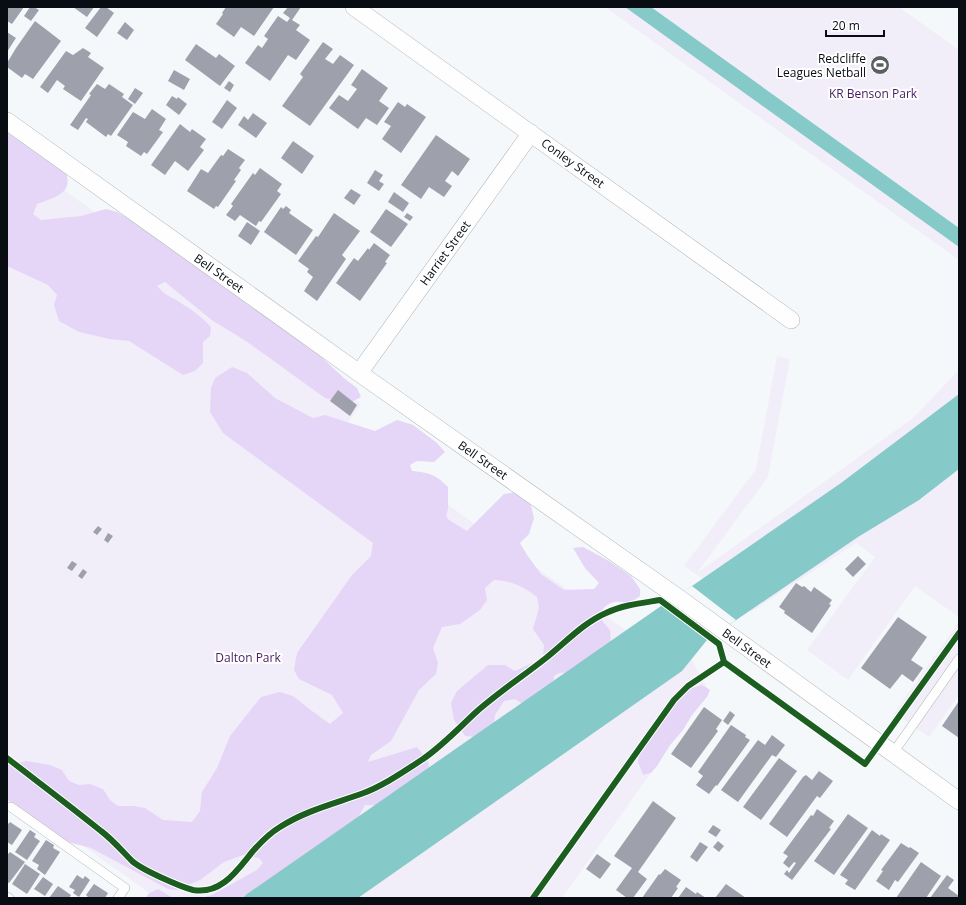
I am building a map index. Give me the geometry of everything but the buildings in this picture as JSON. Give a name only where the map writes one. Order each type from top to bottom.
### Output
[{"type":"street","name":"Conley Street","points":[[354,7],[791,320]]},
{"type":"street","name":"Bell Street","points":[[7,121],[676,596],[959,801]]},
{"type":"street","name":"Harriet Street","points":[[360,373],[531,133]]},
{"type":"lane","points":[[893,753],[959,659]]},
{"type":"lane","points":[[11,807],[125,888],[118,898]]},
{"type":"green space","name":"KR Benson Park","points":[[605,7],[899,7],[959,50],[959,260]]},
{"type":"green space","name":"Dalton Park","points":[[7,149],[361,404],[344,428],[480,528],[621,627],[692,660],[709,691],[562,898],[156,898],[7,791]]},
{"type":"green space","points":[[777,356],[790,359],[768,477],[697,573],[913,418],[959,370],[959,617],[915,586],[848,680],[807,650],[875,557],[856,543],[751,612],[684,566],[756,469]]},
{"type":"green space","points":[[959,622],[959,695],[929,737],[894,713]]},
{"type":"shaded area","points":[[7,132],[66,173],[68,180],[67,186],[64,190],[55,197],[37,204],[33,214],[41,220],[81,216],[106,209],[117,212],[152,233],[303,340],[345,379],[357,388],[361,397],[348,404],[325,398],[246,341],[213,321],[165,282],[157,286],[166,294],[197,314],[211,327],[210,336],[203,342],[203,363],[195,371],[183,375],[129,341],[110,339],[79,332],[59,321],[54,305],[57,295],[48,285],[7,266]]},
{"type":"shaded area","points":[[232,367],[247,373],[275,398],[313,418],[325,415],[375,431],[397,420],[413,425],[437,443],[445,452],[434,462],[417,461],[410,465],[412,471],[432,475],[448,487],[448,509],[446,516],[449,520],[467,531],[504,494],[516,492],[527,498],[534,518],[529,534],[520,543],[541,574],[564,590],[594,589],[599,583],[585,568],[573,548],[583,547],[609,561],[631,576],[640,589],[640,596],[630,603],[613,602],[603,609],[600,613],[603,622],[610,630],[611,646],[582,672],[559,673],[554,676],[553,688],[526,706],[515,699],[504,701],[495,715],[493,732],[486,738],[465,736],[454,720],[451,703],[457,691],[488,665],[505,665],[515,671],[543,656],[544,645],[533,629],[539,608],[537,597],[517,585],[494,580],[485,588],[487,600],[480,610],[460,624],[442,627],[433,648],[438,663],[436,674],[419,690],[391,741],[371,755],[368,762],[417,747],[428,761],[430,774],[392,806],[365,805],[354,825],[263,898],[201,898],[212,895],[257,870],[263,863],[259,858],[243,855],[224,862],[200,880],[177,890],[168,889],[91,848],[68,842],[15,807],[7,799],[7,765],[27,761],[50,765],[62,770],[69,781],[79,785],[90,784],[103,789],[110,800],[118,806],[145,808],[163,820],[192,822],[200,811],[202,792],[217,768],[230,736],[261,697],[280,692],[293,696],[330,724],[343,713],[332,695],[299,679],[294,670],[297,653],[352,575],[371,556],[373,543],[223,433],[210,412],[211,388],[215,378]]},
{"type":"shaded area","points":[[702,685],[710,690],[707,697],[670,745],[657,766],[651,773],[643,775],[638,762],[640,751],[675,703],[687,690]]},
{"type":"shaded area","points":[[158,889],[173,898],[146,898],[148,894]]},
{"type":"water","points":[[625,7],[651,7],[959,228],[959,247]]},
{"type":"water","points":[[959,394],[959,469],[919,500],[858,537],[707,640],[682,671],[358,898],[243,898],[661,606],[841,483]]},
{"type":"pier","points":[[692,586],[736,620],[707,640],[661,605]]},
{"type":"cycle path","points":[[7,758],[105,834],[137,865],[193,890],[212,889],[221,885],[235,873],[262,841],[280,827],[309,812],[377,787],[423,759],[443,743],[491,699],[546,658],[590,622],[612,610],[639,603],[660,600],[719,644],[724,662]]},
{"type":"cycle path","points":[[533,898],[674,700],[688,686],[724,662],[865,764],[959,633]]},
{"type":"place","name":"Redcliffe Leagues Netball","points":[[880,65]]}]
